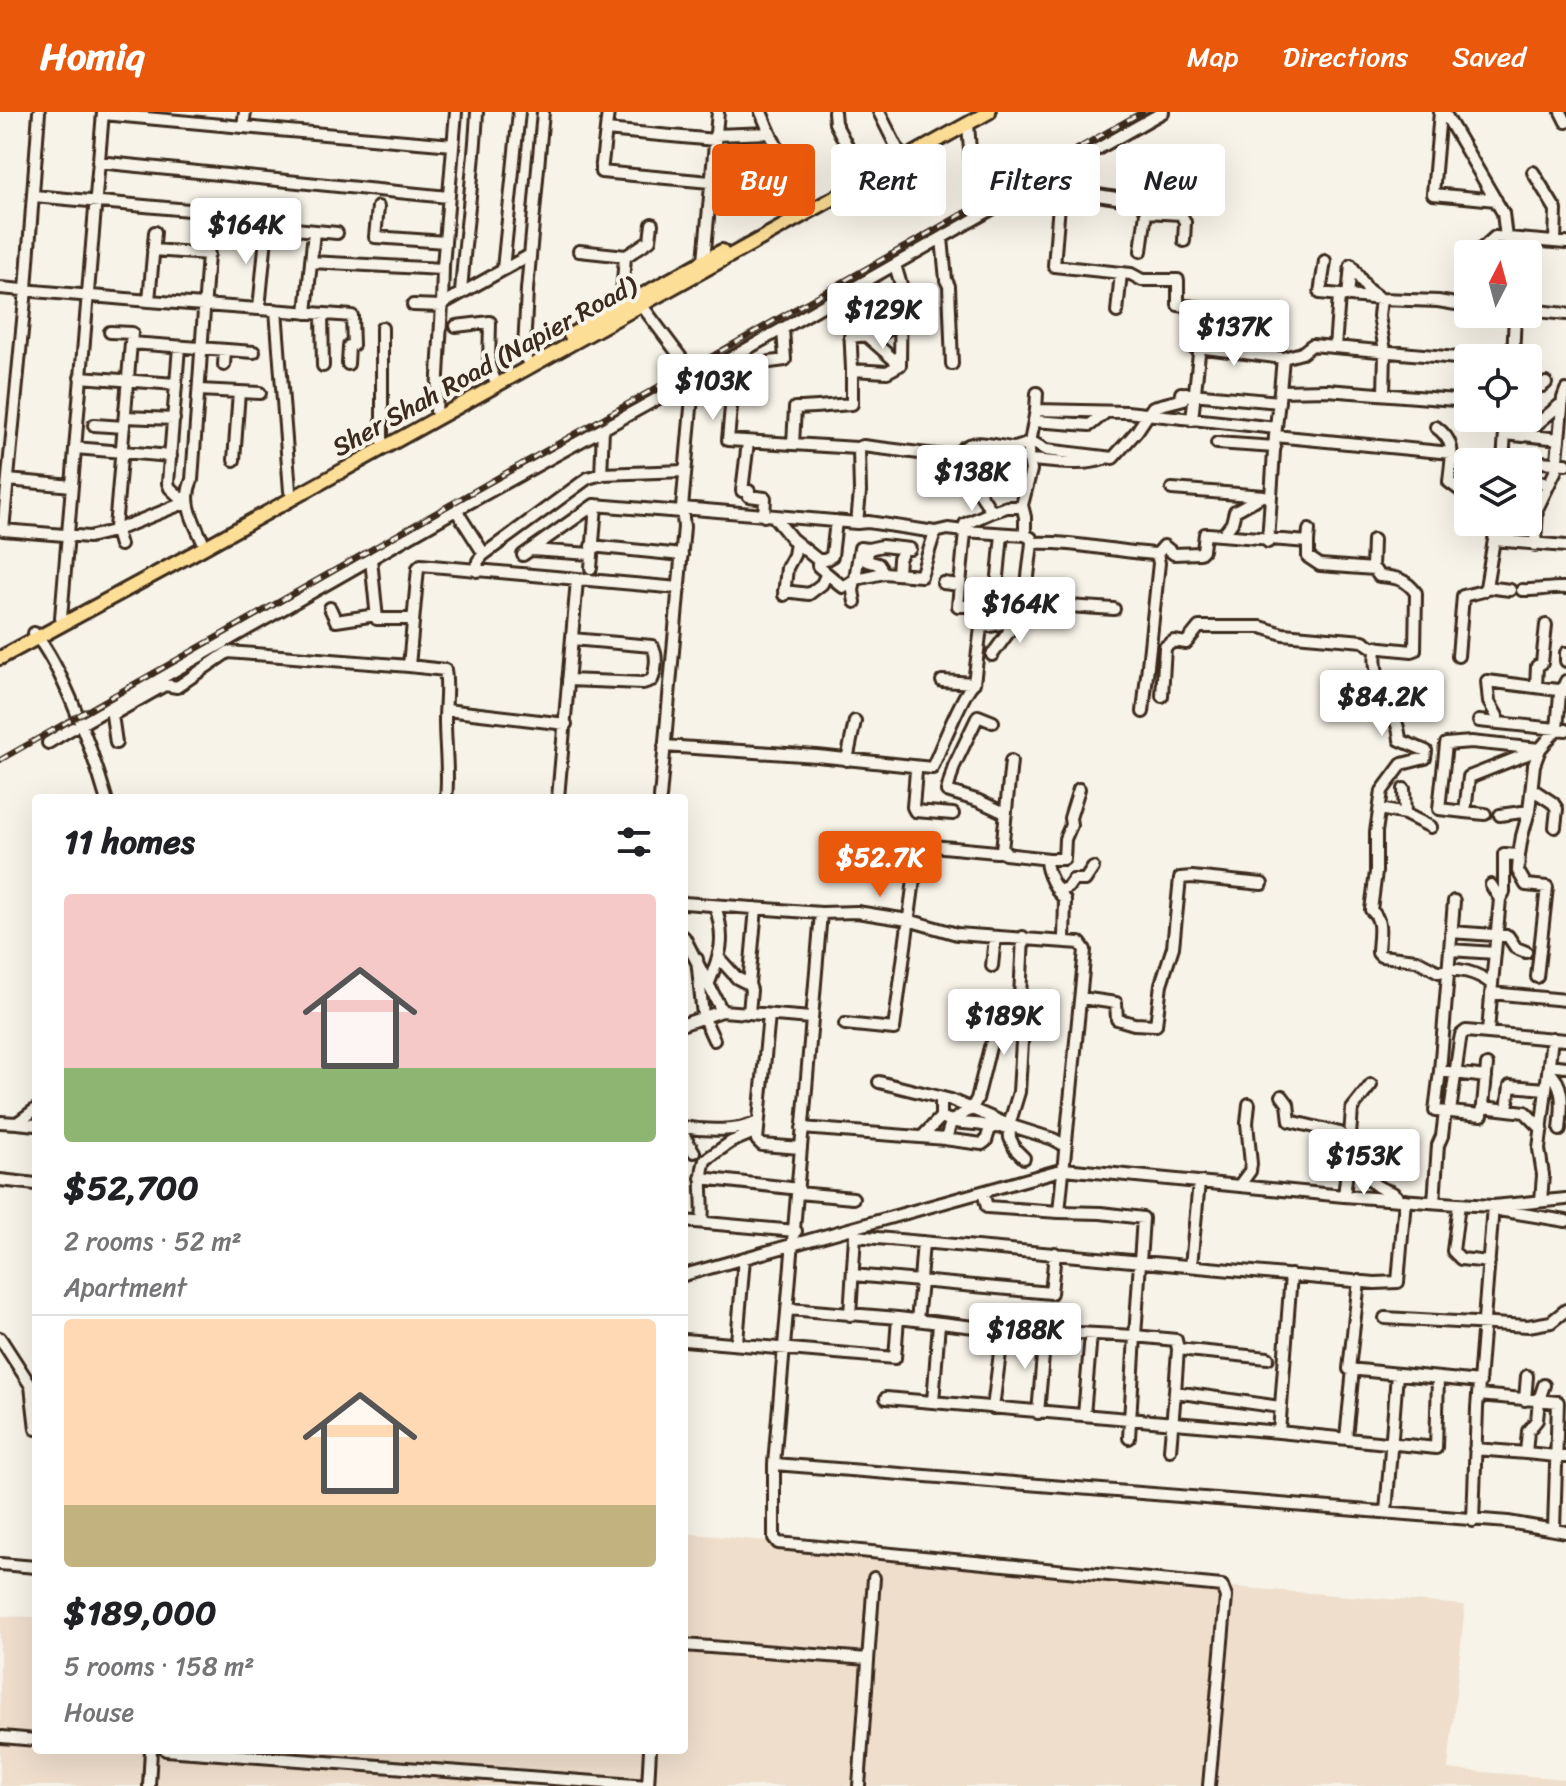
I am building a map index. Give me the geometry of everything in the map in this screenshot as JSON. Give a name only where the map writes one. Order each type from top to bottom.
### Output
[{"type":"main road","name":"Sher Shah Road (Napier Road)","points":[[918,144],[975,112]]},
{"type":"main road","name":"Sher Shah Road (Napier Road)","points":[[0,650],[36,635],[639,301],[989,112]]},
{"type":"main road","name":"Sher Shah Road (Napier Road)","points":[[0,658],[61,618],[192,550],[202,540],[292,494],[382,440],[621,306],[639,301],[704,260],[786,216]]},
{"type":"street","points":[[39,112],[3,530],[89,537],[114,531],[179,505],[188,505]]},
{"type":"street","points":[[243,127],[245,112]]},
{"type":"street","points":[[436,411],[442,269],[456,112]]},
{"type":"street","points":[[461,293],[477,112]]},
{"type":"street","points":[[503,269],[519,112]]},
{"type":"street","points":[[526,359],[530,255],[543,112]]},
{"type":"street","points":[[608,112],[601,172],[710,182]]},
{"type":"street","points":[[704,260],[718,112]]},
{"type":"street","points":[[761,112],[776,144]]},
{"type":"street","points":[[834,112],[835,123],[846,144]]},
{"type":"street","points":[[879,112],[895,144]]},
{"type":"street","points":[[1100,148],[1163,112]]},
{"type":"street","points":[[1442,112],[1503,213],[1506,238]]},
{"type":"street","points":[[1442,112],[1433,194],[1496,200]]},
{"type":"street","points":[[1561,112],[1566,122]]},
{"type":"street","points":[[61,618],[103,113],[453,145]]},
{"type":"street","points":[[968,124],[970,144]]},
{"type":"street","points":[[606,130],[715,138],[770,133]]},
{"type":"street","points":[[98,162],[413,191],[448,197]]},
{"type":"street","points":[[1492,240],[1495,237],[1561,243],[1556,210],[1533,172]]},
{"type":"street","points":[[34,196],[211,212],[192,480],[188,489],[188,505],[202,540]]},
{"type":"street","points":[[378,207],[375,237],[445,242]]},
{"type":"street","points":[[696,378],[980,216]]},
{"type":"street","points":[[1057,216],[1054,266],[1121,273],[1138,276],[1142,280],[1178,280],[1178,305],[1202,308]]},
{"type":"street","points":[[1141,251],[1145,216]]},
{"type":"street","points":[[1184,241],[1185,216]]},
{"type":"street","points":[[211,221],[337,233]]},
{"type":"street","points":[[579,251],[626,256],[650,240],[652,224]]},
{"type":"street","points":[[259,309],[267,227]]},
{"type":"street","points":[[306,313],[314,231]]},
{"type":"street","points":[[149,301],[155,232]]},
{"type":"street","points":[[942,238],[949,286],[952,364]]},
{"type":"street","points":[[153,250],[209,254]]},
{"type":"street","points":[[413,305],[442,306],[530,255]]},
{"type":"street","points":[[621,306],[626,256]]},
{"type":"street","points":[[1325,261],[1320,293],[1454,304]]},
{"type":"street","points":[[311,262],[442,269]]},
{"type":"street","points":[[895,265],[901,285],[900,365]]},
{"type":"street","points":[[1335,347],[1351,265],[1367,289],[1381,299]]},
{"type":"street","points":[[1117,312],[1121,273]]},
{"type":"street","points":[[0,288],[352,316],[353,345],[349,346],[348,364]]},
{"type":"street","points":[[1381,299],[1379,316],[1385,351],[1384,394]]},
{"type":"street","points":[[639,301],[685,363],[693,386],[682,510],[682,555],[660,794]]},
{"type":"street","points":[[276,310],[292,494]]},
{"type":"street","points":[[1542,311],[1566,314]]},
{"type":"street","points":[[322,314],[323,366]]},
{"type":"street","points":[[456,326],[490,322],[489,365],[494,378]]},
{"type":"street","points":[[850,337],[883,333],[900,322]]},
{"type":"street","points":[[793,444],[795,408],[819,409],[852,404],[850,325]]},
{"type":"street","points":[[1015,448],[1032,442],[1046,450],[1113,458],[1153,407],[1184,399],[1202,325]]},
{"type":"street","points":[[382,328],[382,440]]},
{"type":"street","points":[[770,362],[785,360],[783,328]]},
{"type":"street","points":[[110,332],[132,333],[114,531],[120,545]]},
{"type":"street","points":[[868,337],[900,365]]},
{"type":"street","points":[[131,343],[254,352]]},
{"type":"street","points":[[1195,347],[1283,358],[1302,353],[1312,345],[1454,358]]},
{"type":"street","points":[[179,347],[170,488],[188,505]]},
{"type":"street","points":[[224,365],[225,350]]},
{"type":"street","points":[[732,358],[728,440],[863,446],[960,458]]},
{"type":"street","points":[[1268,540],[1268,495],[1283,358]]},
{"type":"street","points":[[852,370],[887,372],[900,365]]},
{"type":"street","points":[[80,377],[176,384]]},
{"type":"street","points":[[1542,386],[1546,383]]},
{"type":"street","points":[[48,743],[684,384]]},
{"type":"street","points":[[199,390],[260,393]]},
{"type":"street","points":[[1187,393],[1280,396],[1327,390],[1454,400]]},
{"type":"street","points":[[1542,493],[1562,464],[1559,439],[1566,390]]},
{"type":"street","points":[[234,460],[239,392]]},
{"type":"street","points":[[1037,393],[1029,482],[1022,507],[1028,539],[1026,593],[1030,601],[1037,604],[1114,609]]},
{"type":"street","points":[[1187,393],[1192,420]]},
{"type":"street","points":[[1524,435],[1563,403]]},
{"type":"street","points":[[1035,415],[1106,412],[1147,415],[1192,420],[1275,437],[1451,453]]},
{"type":"street","points":[[94,425],[174,421],[196,425]]},
{"type":"street","points":[[1436,427],[1450,439],[1449,482],[1454,487]]},
{"type":"street","points":[[601,475],[603,429]]},
{"type":"street","points":[[1504,448],[1505,434],[1559,439]]},
{"type":"street","points":[[1217,443],[1275,437]]},
{"type":"street","points":[[748,442],[742,491],[749,491],[749,496],[765,498],[769,516],[796,543],[818,560],[825,560],[832,556],[836,521]]},
{"type":"street","points":[[992,512],[960,458],[962,449],[968,444],[1015,448],[1029,460],[1092,463],[1109,457]]},
{"type":"street","points":[[75,448],[171,456]]},
{"type":"street","points":[[857,448],[861,453],[857,523]]},
{"type":"street","points":[[1542,463],[1562,464]]},
{"type":"street","points":[[477,571],[478,561],[484,554],[588,478],[685,471]]},
{"type":"street","points":[[8,480],[72,486]]},
{"type":"street","points":[[1542,482],[1549,483]]},
{"type":"street","points":[[1172,489],[1268,495]]},
{"type":"street","points":[[1223,535],[1232,523],[1235,511],[1268,495]]},
{"type":"street","points":[[591,568],[596,505]]},
{"type":"street","points":[[682,555],[591,550],[527,553],[596,505],[899,526],[935,532],[948,529],[1157,554]]},
{"type":"street","points":[[1006,535],[1001,547],[996,598],[973,607],[958,606],[965,524],[1007,507],[1022,507]]},
{"type":"street","points":[[456,510],[484,554]]},
{"type":"street","points":[[898,574],[903,549],[899,526]]},
{"type":"street","points":[[1309,530],[1308,557],[1320,565],[1372,568]]},
{"type":"street","points":[[818,560],[818,566],[826,575],[843,587],[856,579],[884,573],[921,576],[935,532]]},
{"type":"street","points":[[1143,712],[1158,574],[1157,554],[1164,546],[1174,554],[1200,553],[1205,534],[1308,542]]},
{"type":"street","points":[[1458,656],[1463,596],[1483,591],[1486,587],[1494,536]]},
{"type":"street","points":[[1510,536],[1510,541]]},
{"type":"street","points":[[1535,536],[1535,545]]},
{"type":"street","points":[[1162,696],[1165,647],[1174,641],[1186,643],[1199,627],[1261,627],[1283,634],[1363,641],[1377,647],[1415,650],[1416,593],[1406,582],[1379,576],[1372,568],[1373,540]]},
{"type":"street","points":[[1494,540],[1566,546]]},
{"type":"street","points":[[796,543],[787,568],[784,593],[809,594],[822,584],[826,575]]},
{"type":"street","points":[[855,602],[853,591],[860,548],[882,546],[903,549]]},
{"type":"street","points":[[868,549],[867,561],[878,564],[884,573]]},
{"type":"street","points":[[371,559],[377,619],[413,619]]},
{"type":"street","points":[[409,666],[418,568],[421,565],[679,588]]},
{"type":"street","points":[[558,794],[577,580]]},
{"type":"street","points":[[943,583],[960,585]]},
{"type":"street","points":[[1522,590],[1549,586],[1566,588]]},
{"type":"street","points":[[1486,587],[1510,590]]},
{"type":"street","points":[[981,627],[1011,621],[1030,601]]},
{"type":"street","points":[[973,607],[981,627],[974,683]]},
{"type":"street","points":[[330,608],[336,621],[376,615]]},
{"type":"street","points":[[992,655],[1008,633],[1011,621]]},
{"type":"street","points":[[1536,686],[1546,625]]},
{"type":"street","points":[[36,635],[77,716],[105,794]]},
{"type":"street","points":[[568,680],[649,682],[654,676],[656,653],[652,646],[572,639]]},
{"type":"street","points":[[1377,647],[1375,663],[1399,725],[1400,740],[1426,751]]},
{"type":"street","points":[[116,743],[112,715],[165,685],[177,687],[228,652],[445,670],[448,685],[446,794]]},
{"type":"street","points":[[1566,653],[1566,661]]},
{"type":"street","points":[[942,681],[974,683]]},
{"type":"street","points":[[1465,812],[1469,777],[1540,749],[1562,730],[1565,687],[1487,681],[1489,702],[1497,716],[1497,723]]},
{"type":"street","points":[[664,746],[932,768],[966,688],[974,683]]},
{"type":"street","points":[[446,710],[566,724]]},
{"type":"street","points":[[993,722],[978,716],[954,766],[947,791],[1005,813]]},
{"type":"street","points":[[847,760],[855,721]]},
{"type":"street","points":[[1479,721],[1562,730]]},
{"type":"street","points":[[949,732],[966,740]]},
{"type":"street","points":[[1408,762],[1409,742]]},
{"type":"street","points":[[1540,749],[1471,742],[1436,744],[1426,751],[1425,758],[1402,764],[1382,791],[1371,910],[1378,916],[1380,924],[1378,953],[1381,956],[1416,960],[1439,972],[1448,969],[1480,975],[1492,988],[1566,1000]]},
{"type":"street","points":[[1446,744],[1439,809],[1485,814]]},
{"type":"street","points":[[1537,977],[1547,887],[1526,885],[1518,871],[1534,765],[1540,749]]},
{"type":"street","points":[[1011,761],[1002,850],[1005,854],[1064,859],[1065,839],[1079,789]]},
{"type":"street","points":[[913,766],[916,771],[915,811],[953,814]]},
{"type":"street","points":[[1404,789],[1405,814]]},
{"type":"street","points":[[1532,789],[1553,803],[1559,825]]},
{"type":"street","points":[[1380,809],[1405,814],[1431,827]]},
{"type":"street","points":[[1500,815],[1529,811]]},
{"type":"street","points":[[845,1024],[894,1029],[918,850],[922,845],[1002,850]]},
{"type":"street","points":[[1488,1032],[1500,899],[1504,892],[1504,854],[1519,855]]},
{"type":"street","points":[[1049,859],[1046,861],[1047,870],[1065,900],[1064,941]]},
{"type":"street","points":[[1058,892],[1073,880],[1085,880],[1093,868]]},
{"type":"street","points":[[1503,869],[1518,871]]},
{"type":"street","points":[[1081,998],[1116,1003],[1117,1019],[1156,1025],[1161,984],[1173,947],[1180,878],[1262,884]]},
{"type":"street","points":[[1491,885],[1500,899]]},
{"type":"street","points":[[1454,901],[1435,1111],[1482,1115],[1487,1065]]},
{"type":"street","points":[[688,903],[821,913],[857,912],[895,918],[907,926],[957,934],[1080,943],[1085,950],[1059,1212]]},
{"type":"street","points":[[708,985],[723,945],[715,906]]},
{"type":"street","points":[[749,1013],[756,908]]},
{"type":"street","points":[[821,913],[774,1464],[773,1529],[778,1543],[1222,1586],[1226,1597],[1209,1786]]},
{"type":"street","points":[[1451,932],[1508,936],[1516,948],[1526,952]]},
{"type":"street","points":[[992,966],[995,937]]},
{"type":"street","points":[[1023,937],[1019,1092],[1009,1125],[1010,1138],[1024,1158]]},
{"type":"street","points":[[688,944],[722,1011]]},
{"type":"street","points":[[1450,950],[1495,953]]},
{"type":"street","points":[[719,958],[737,978],[749,984]]},
{"type":"street","points":[[697,959],[703,1016],[714,1040]]},
{"type":"street","points":[[688,1022],[722,1011],[811,1018]]},
{"type":"street","points":[[769,1015],[759,1144],[801,1148]]},
{"type":"street","points":[[922,1137],[946,1120],[972,1108],[990,1047],[1003,1019],[1019,1017]]},
{"type":"street","points":[[1443,1032],[1461,1035],[1473,1031],[1566,1040]]},
{"type":"street","points":[[1434,1202],[1438,1145],[1448,1112],[1461,1035]]},
{"type":"street","points":[[1541,1201],[1543,1175],[1539,1149],[1552,1038]]},
{"type":"street","points":[[1549,1068],[1566,1067]]},
{"type":"street","points":[[1542,1133],[1563,1129],[1563,1085],[1549,1068]]},
{"type":"street","points":[[1440,1071],[1486,1077]]},
{"type":"street","points":[[879,1082],[972,1108],[1066,1146]]},
{"type":"street","points":[[1344,1196],[1352,1109],[1371,1085]]},
{"type":"street","points":[[1507,1110],[1510,1086],[1546,1089]]},
{"type":"street","points":[[1282,1096],[1288,1104],[1290,1121],[1338,1131],[1342,1156],[1348,1162]]},
{"type":"street","points":[[941,1098],[946,1120],[944,1139]]},
{"type":"street","points":[[1239,1186],[1250,1171],[1251,1164],[1247,1123],[1249,1104]]},
{"type":"street","points":[[1483,1107],[1525,1112],[1542,1133]]},
{"type":"street","points":[[17,1123],[32,1112]]},
{"type":"street","points":[[946,1120],[999,1129],[1009,1125]]},
{"type":"street","points":[[0,1122],[32,1125]]},
{"type":"street","points":[[688,1127],[758,1126]]},
{"type":"street","points":[[702,1222],[701,1178],[705,1160],[758,1126]]},
{"type":"street","points":[[802,1128],[982,1144],[990,1128]]},
{"type":"street","points":[[688,1142],[694,1152]]},
{"type":"street","points":[[855,1232],[923,1242],[1398,1282],[1402,1200],[1395,1193],[1377,1186],[1356,1160],[1348,1162]]},
{"type":"street","points":[[688,1274],[795,1244],[855,1232],[1064,1169],[1459,1204],[1493,1206],[1566,1199]]},
{"type":"street","points":[[1361,1197],[1364,1171]]},
{"type":"street","points":[[701,1178],[853,1198]]},
{"type":"street","points":[[0,1180],[32,1184]]},
{"type":"street","points":[[1191,1266],[1199,1182]]},
{"type":"street","points":[[983,1192],[987,1207],[1143,1218],[1129,1438]]},
{"type":"street","points":[[1459,1204],[1453,1251],[1461,1259],[1489,1262]]},
{"type":"street","points":[[1493,1206],[1498,1210],[1566,1221]]},
{"type":"street","points":[[1473,1521],[1478,1395],[1493,1206]]},
{"type":"street","points":[[688,1221],[796,1231]]},
{"type":"street","points":[[850,1315],[855,1232]]},
{"type":"street","points":[[917,1320],[923,1242]]},
{"type":"street","points":[[853,1275],[1051,1293],[1055,1253]]},
{"type":"street","points":[[737,1342],[744,1258]]},
{"type":"street","points":[[1279,1432],[1291,1275]]},
{"type":"street","points":[[1359,1281],[1349,1369],[1480,1382]]},
{"type":"street","points":[[789,1309],[1045,1333],[1176,1340],[1178,1349],[1170,1450]]},
{"type":"street","points":[[1385,1318],[1528,1326],[1551,1322],[1566,1310]]},
{"type":"street","points":[[688,1340],[895,1358],[898,1318]]},
{"type":"street","points":[[933,1402],[939,1323]]},
{"type":"street","points":[[993,1408],[1003,1329]]},
{"type":"street","points":[[1038,1413],[1045,1333]]},
{"type":"street","points":[[1084,1415],[1091,1334]]},
{"type":"street","points":[[0,1338],[31,1386],[32,1395]]},
{"type":"street","points":[[1178,1349],[1268,1358]]},
{"type":"street","points":[[1346,1438],[1353,1369]]},
{"type":"street","points":[[1386,1512],[1397,1374]]},
{"type":"street","points":[[1525,1400],[1527,1376]]},
{"type":"street","points":[[886,1398],[1436,1448],[1438,1378]]},
{"type":"street","points":[[1526,1453],[1528,1431],[1537,1420],[1544,1385]]},
{"type":"street","points":[[1175,1392],[1280,1407]]},
{"type":"street","points":[[1478,1395],[1558,1402],[1561,1456],[1554,1529]]},
{"type":"street","points":[[1475,1449],[1561,1456]]},
{"type":"street","points":[[774,1464],[1508,1522],[1566,1532]]},
{"type":"street","points":[[0,1564],[32,1567]]},
{"type":"street","points":[[859,1786],[874,1578]]},
{"type":"street","points":[[688,1645],[868,1659]]},
{"type":"street","points":[[2,1737],[32,1740]]},
{"type":"street","points":[[149,1786],[151,1754]]},
{"type":"street","points":[[220,1754],[648,1786],[650,1754]]},
{"type":"shaded area","points":[[688,1533],[1231,1587],[1465,1605],[1448,1769],[1566,1779],[1566,1786],[0,1786],[0,1616],[32,1617],[32,1754],[688,1754]]},
{"type":"railway","points":[[0,760],[1142,112]]}]
